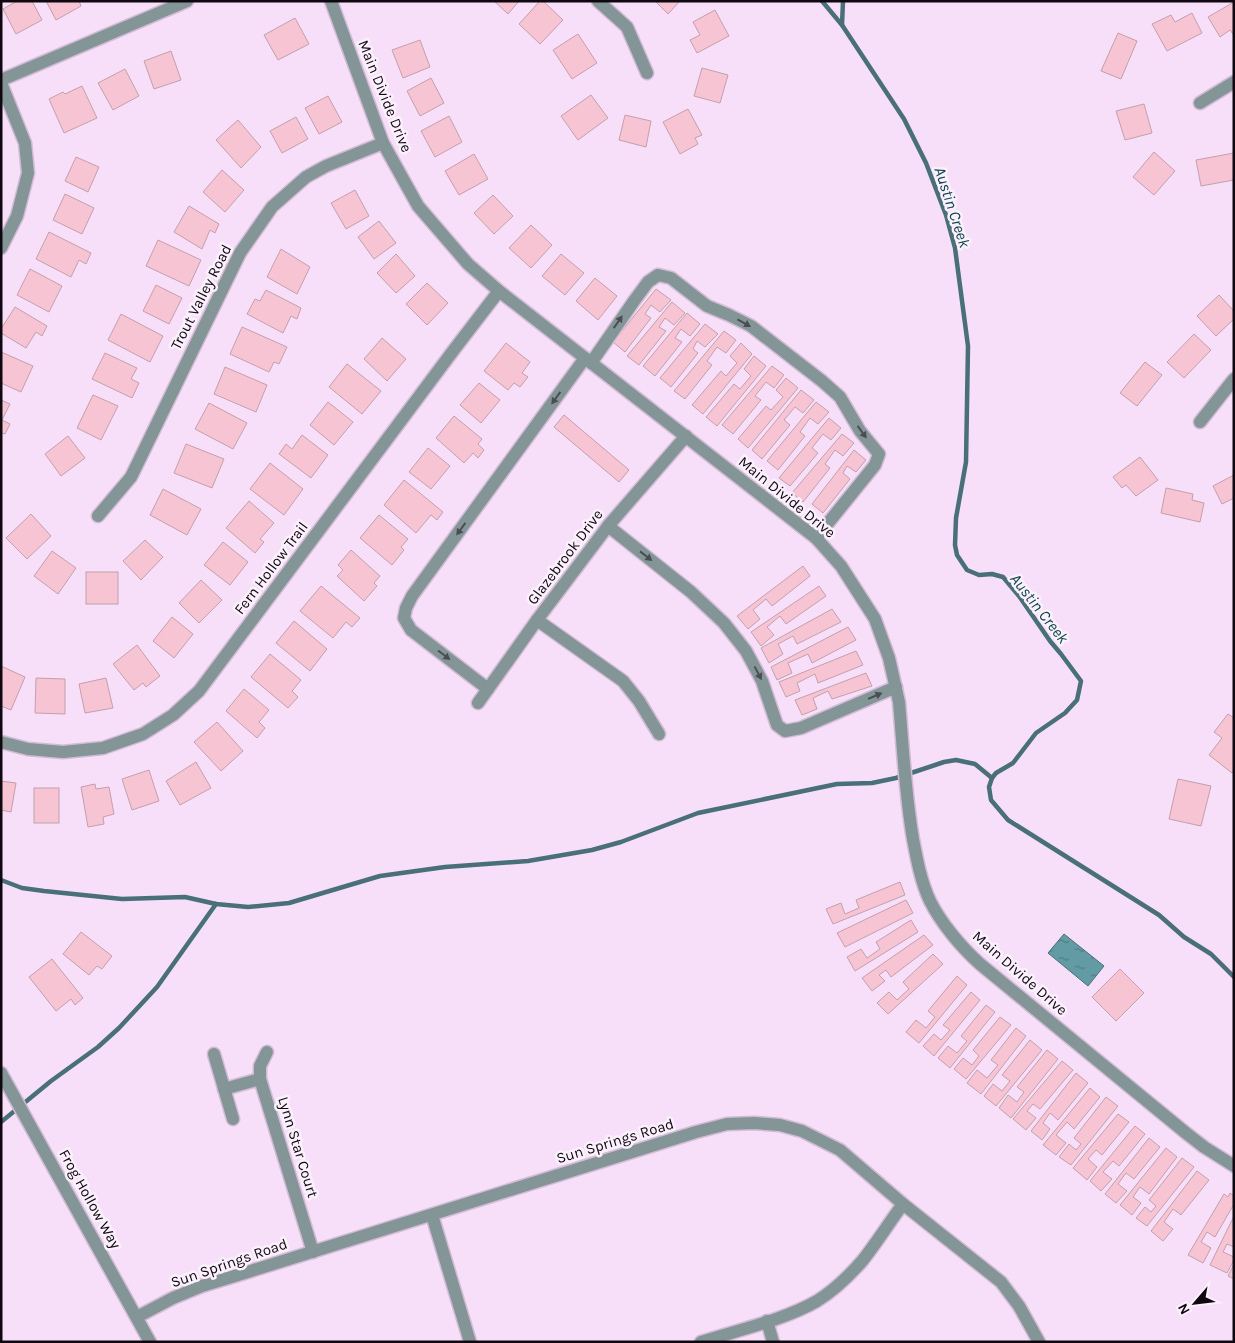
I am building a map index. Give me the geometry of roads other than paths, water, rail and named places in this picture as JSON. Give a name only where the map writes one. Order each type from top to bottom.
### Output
[{"type":"street","points":[[1,248],[17,216],[28,173],[25,143],[1,81],[187,1]]},
{"type":"street","name":"Main Divide Drive","points":[[331,1],[383,143],[418,206],[468,264],[499,291],[816,538],[841,566],[875,619],[889,658],[899,702],[909,813],[918,865],[930,901],[948,929],[967,953],[980,964],[1186,1133],[1234,1166]]},
{"type":"street","points":[[598,1],[627,27],[647,73]]},
{"type":"street","points":[[1200,103],[1234,82]]},
{"type":"street","name":"Trout Valley Road","points":[[98,516],[132,477],[240,253],[272,207],[306,178],[326,166],[383,143]]},
{"type":"street","points":[[488,689],[411,630],[404,618],[406,608],[412,596],[588,360],[643,288],[658,275],[671,278],[707,306],[751,326],[822,381],[840,397],[860,431],[879,454],[875,465],[816,538]]},
{"type":"street","name":"Fern Hollow Trail","points":[[1,742],[28,749],[64,752],[103,748],[143,734],[173,715],[199,691],[499,291]]},
{"type":"street","points":[[1200,422],[1234,379]]},
{"type":"street","name":"Glazebrook Drive","points":[[478,703],[537,620],[608,526],[686,436]]},
{"type":"street","points":[[608,526],[691,592],[724,623],[746,652],[762,680],[778,725],[785,731],[801,728],[896,688]]},
{"type":"street","points":[[537,620],[623,681],[640,701],[659,734]]},
{"type":"street","name":"Lynn Star Court","points":[[267,1052],[260,1066],[260,1079],[313,1252]]},
{"type":"street","points":[[214,1054],[233,1118]]},
{"type":"street","name":"Frog Hollow Way","points":[[1,1073],[150,1342]]},
{"type":"street","points":[[224,1089],[260,1079]]},
{"type":"street","name":"Sun Springs Road","points":[[137,1318],[173,1298],[202,1286],[696,1132],[727,1124],[754,1123],[802,1131],[840,1150],[903,1204],[1001,1282],[1019,1306],[1039,1342]]},
{"type":"street","points":[[702,1342],[798,1310],[818,1300],[862,1261],[903,1204]]},
{"type":"street","points":[[432,1215],[470,1342]]},
{"type":"street","points":[[767,1321],[773,1342]]},
{"type":"water","points":[[1064,934],[1104,966],[1088,986],[1048,953]]},
{"type":"waterway","name":"Austin Creek","points":[[822,1],[842,25],[904,119],[926,163],[946,215],[955,248],[968,346],[966,462],[956,518],[955,545],[957,555],[967,570],[979,575],[992,574],[1003,577],[1081,681],[1077,700],[1065,713],[1036,733],[1013,763],[996,773],[992,778],[989,787],[991,800],[1008,820],[1159,915],[1184,937],[1211,954],[1234,977]]},
{"type":"waterway","points":[[842,25],[843,1]]},
{"type":"waterway","points":[[1,880],[22,888],[122,899],[185,897],[216,904],[248,907],[289,903],[380,876],[445,867],[528,861],[592,850],[621,842],[698,813],[837,784],[872,783],[896,778],[944,762],[956,760],[975,764],[992,778]]},
{"type":"waterway","points":[[1,1122],[51,1081],[98,1047],[119,1028],[157,987],[216,904]]}]
